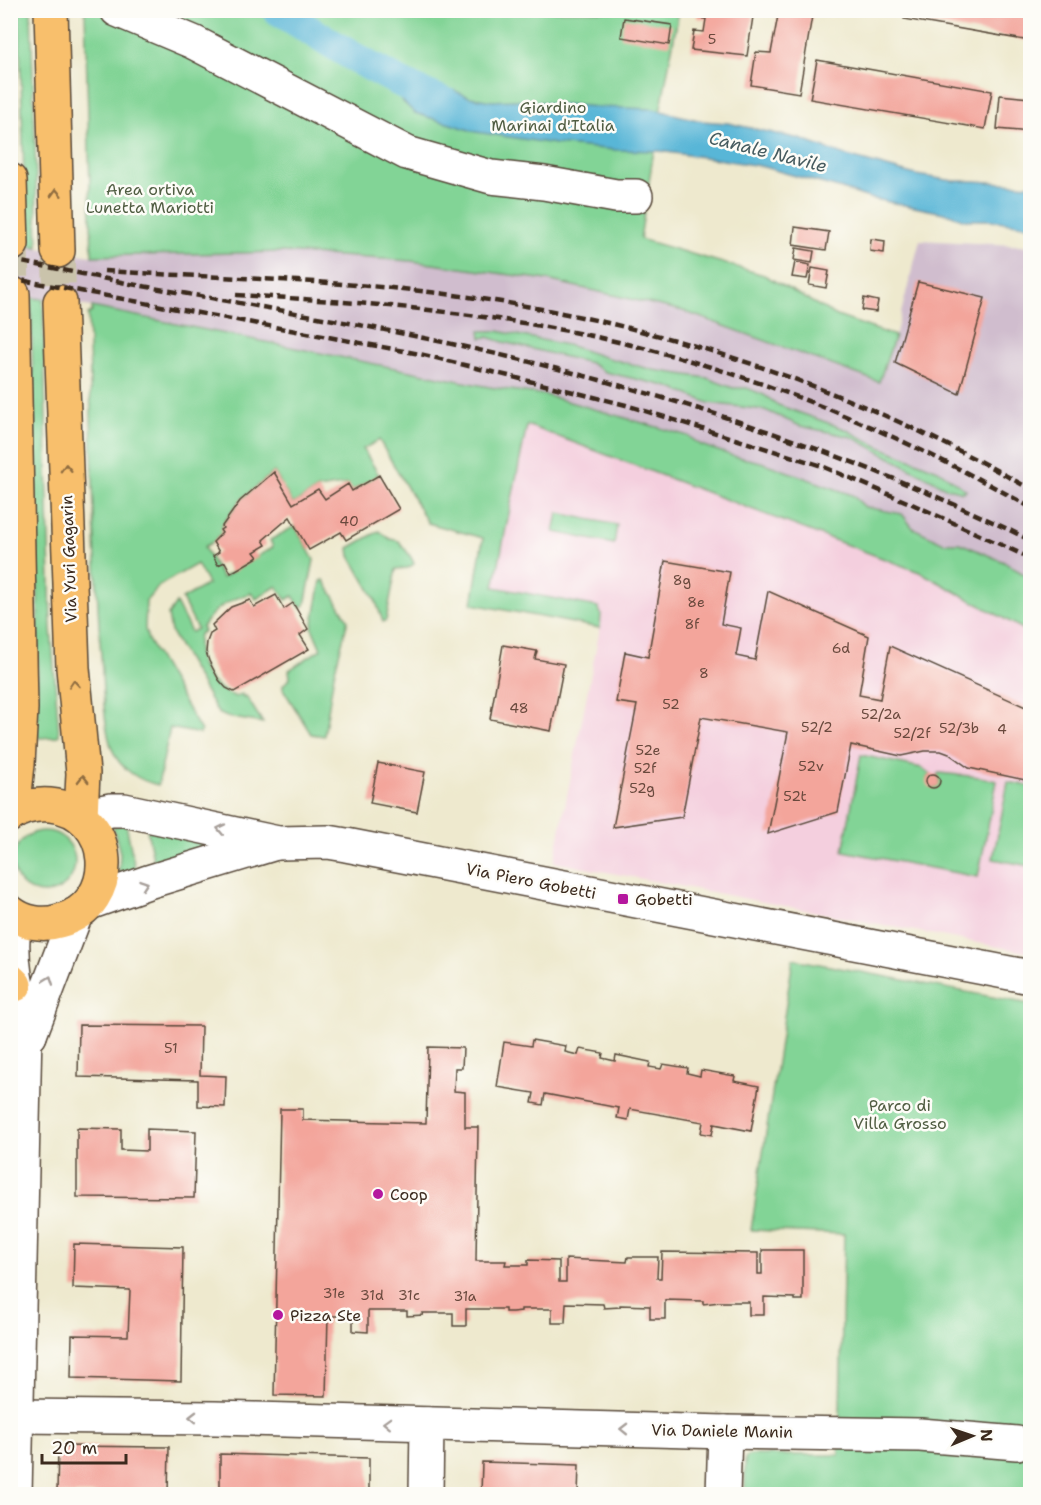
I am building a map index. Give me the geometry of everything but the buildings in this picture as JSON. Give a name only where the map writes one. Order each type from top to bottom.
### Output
[{"type":"main road","points":[[53,11],[58,251]]},
{"type":"main road","points":[[10,180],[12,244]]},
{"type":"main road","points":[[12,814],[21,708],[13,294]]},
{"type":"main road","name":"Via Yuri Gagarin","points":[[60,302],[72,659],[83,773],[81,816]]},
{"type":"main road","points":[[12,814],[40,804],[59,806],[81,816],[93,830],[101,846],[104,865],[99,887],[82,909],[66,919],[46,924],[12,915]]},
{"type":"street","points":[[117,10],[193,42],[407,153],[491,177],[544,183],[616,196],[636,196]]},
{"type":"street","name":"Via Piero Gobetti","points":[[81,816],[124,810],[278,843],[346,844],[1030,977]]},
{"type":"street","name":"Via Piero Gobetti","points":[[82,909],[148,882],[278,843]]},
{"type":"street","points":[[30,1035],[82,909]]},
{"type":"street","points":[[12,915],[13,983],[30,1035]]},
{"type":"street","points":[[15,1494],[25,1031],[30,1035]]},
{"type":"street","name":"Via Daniele Manin","points":[[16,1416],[215,1418],[920,1435],[1017,1443]]},
{"type":"street","points":[[426,1494],[427,1424]]},
{"type":"street","points":[[723,1494],[725,1432]]},
{"type":"shaded area","points":[[920,240],[1030,246],[1030,600],[714,464],[92,312],[92,307],[11,294],[10,244],[92,256],[282,252],[411,261],[547,280],[683,311],[879,382],[895,336]]},
{"type":"shaded area","points":[[516,395],[1030,600],[1030,953],[554,862],[600,628],[472,604]]},
{"type":"green space","points":[[19,11],[31,11],[38,247],[26,245]]},
{"type":"green space","name":"Giardino Marinai d'Italia","points":[[85,11],[679,11],[640,239],[764,275],[837,316],[895,336],[879,382],[683,311],[547,280],[411,261],[282,252],[92,256]]},
{"type":"green space","points":[[31,298],[43,299],[51,628],[59,735],[39,738],[37,735],[38,610]]},
{"type":"green space","points":[[92,307],[489,387],[545,395],[688,436],[701,445],[733,456],[761,462],[852,495],[865,507],[902,514],[913,528],[944,543],[960,543],[1004,562],[1030,578],[1030,633],[922,573],[527,425],[494,587],[598,607],[601,614],[600,628],[472,604],[483,538],[428,523],[379,440],[363,449],[379,475],[352,491],[348,484],[318,489],[293,504],[274,472],[240,501],[222,525],[222,533],[204,547],[222,578],[273,547],[270,540],[295,526],[314,560],[305,605],[301,608],[293,596],[286,600],[277,586],[256,599],[251,593],[223,605],[207,620],[202,627],[204,631],[199,634],[199,655],[205,673],[226,692],[236,697],[242,694],[243,697],[246,696],[263,723],[227,717],[218,713],[171,632],[168,615],[176,603],[191,632],[197,629],[182,599],[208,584],[197,564],[160,585],[146,601],[145,629],[148,640],[201,731],[200,734],[170,728],[158,785],[151,783],[131,773],[120,763],[110,742],[105,718],[93,485],[88,314],[92,312]]},
{"type":"green space","points":[[480,331],[498,331],[571,346],[653,370],[707,378],[733,388],[747,388],[764,395],[778,405],[845,429],[880,447],[938,470],[966,490],[963,492],[947,488],[852,437],[800,426],[765,410],[709,403],[666,386],[605,372],[590,363],[488,337],[481,338]]},
{"type":"green space","points":[[558,513],[617,525],[614,544],[554,532]]},
{"type":"green space","points":[[379,531],[390,539],[399,541],[414,564],[408,568],[396,569],[386,620],[383,622],[375,599],[350,556],[349,548]]},
{"type":"green space","points":[[324,580],[348,620],[334,674],[324,736],[311,734],[283,689],[283,685],[290,678],[289,670],[321,649],[312,628],[321,581]]},
{"type":"green space","points":[[861,755],[922,768],[930,774],[927,782],[931,787],[939,784],[940,780],[937,775],[939,773],[997,781],[978,877],[843,851]]},
{"type":"green space","points":[[1008,782],[1030,786],[1030,866],[993,859]]},
{"type":"green space","points":[[126,824],[136,873],[121,876],[119,872],[120,853],[113,826]]},
{"type":"green space","points":[[147,830],[222,844],[154,864]]},
{"type":"green space","points":[[44,831],[66,840],[75,862],[66,884],[44,893],[22,884],[13,862],[22,840]]},
{"type":"green space","name":"Parco di Villa Grosso","points":[[793,959],[1030,1004],[1030,1494],[745,1494],[745,1458],[750,1455],[839,1455],[844,1234],[751,1230]]},
{"type":"water","points":[[415,78],[470,97],[491,101],[515,100],[653,109],[702,121],[728,123],[800,139],[843,155],[916,175],[954,181],[1030,185],[1030,226],[991,220],[965,220],[949,214],[869,198],[760,166],[659,151],[615,150],[555,144],[476,132],[415,113],[401,100]]},
{"type":"waterway","name":"Canale Navile","points":[[277,10],[380,72],[445,102]]},
{"type":"tunnel","points":[[12,244],[13,294]]},
{"type":"tunnel","points":[[58,251],[60,302]]},
{"type":"railway","points":[[10,260],[383,330],[497,354],[654,395],[732,419],[884,475],[1030,540]]},
{"type":"railway","points":[[104,271],[349,284],[446,294],[565,314],[634,329],[703,348],[838,396],[904,424],[1030,489]]},
{"type":"railway","points":[[10,278],[420,354],[626,405],[819,465],[912,504],[1030,558]]},
{"type":"railway","points":[[236,295],[433,310],[579,333],[680,358],[784,392],[885,433],[1030,507]]},
{"type":"place","name":"Gobetti","points":[[623,899]]},
{"type":"place","name":"Coop","points":[[378,1194]]},
{"type":"place","name":"Pizza Ste","points":[[278,1315]]},
{"type":"park label","name":"Area ortiva Lunetta Mariotti","points":[[150,198]]}]
